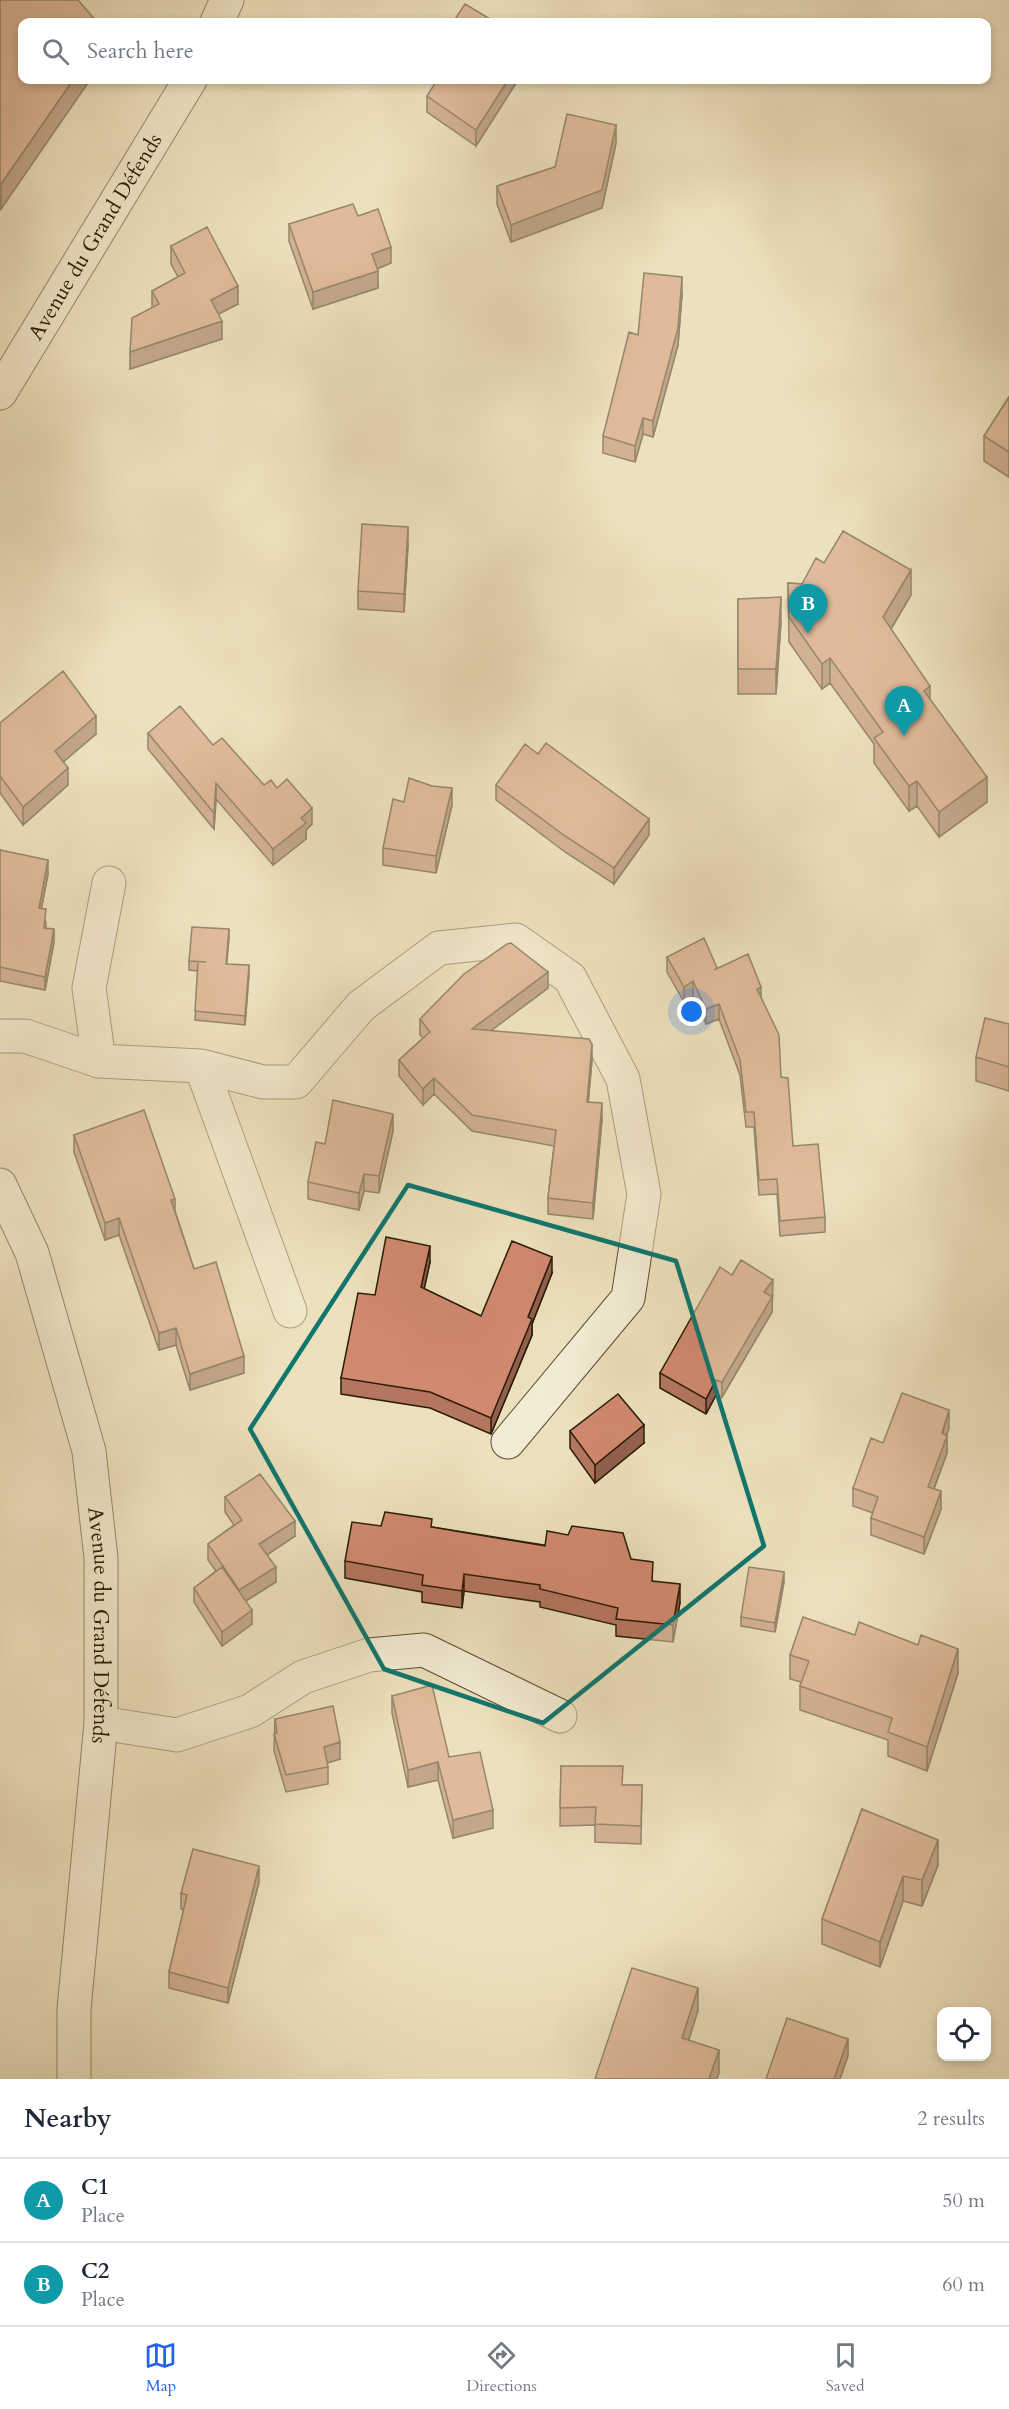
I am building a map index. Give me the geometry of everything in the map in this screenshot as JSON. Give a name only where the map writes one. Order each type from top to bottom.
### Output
[{"type":"street","points":[[219,18],[227,0]]},
{"type":"street","name":"Avenue du Grand Défends","points":[[0,393],[188,84]]},
{"type":"street","points":[[99,1061],[89,987],[109,883]]},
{"type":"street","points":[[0,1036],[25,1036],[99,1061],[201,1066],[263,1082],[296,1082],[361,1006],[439,948],[516,940],[570,978],[623,1079],[644,1194],[628,1298],[508,1442]]},
{"type":"street","points":[[201,1066],[290,1311]]},
{"type":"street","name":"Avenue du Grand Défends","points":[[0,1185],[32,1252],[89,1450],[101,1558],[101,1723],[74,2009],[74,2079]]},
{"type":"street","points":[[101,1723],[177,1735],[249,1711],[303,1677],[369,1654],[424,1650],[560,1716]]},
{"type":"highlighted area","points":[[408,1185],[676,1261],[764,1546],[543,1723],[384,1669],[250,1429]]},
{"type":"building","points":[[0,0],[78,0],[94,18],[18,18],[18,84],[70,84],[0,183]]},
{"type":"building","points":[[465,4],[488,18],[456,18]]},
{"type":"building","points":[[434,84],[505,84],[476,130],[427,96]]},
{"type":"building","points":[[567,114],[616,125],[602,190],[511,225],[497,186],[555,167]]},
{"type":"building","points":[[353,204],[358,216],[378,209],[391,247],[372,254],[378,271],[313,292],[289,224]]},
{"type":"building","points":[[207,227],[238,286],[211,300],[222,321],[130,352],[132,318],[159,304],[152,291],[185,273],[171,246]]},
{"type":"building","points":[[644,273],[682,277],[678,328],[653,421],[643,418],[635,446],[603,436],[629,332],[638,335]]},
{"type":"building","points":[[1009,397],[1009,452],[984,436]]},
{"type":"building","points":[[362,524],[408,527],[404,594],[358,591]]},
{"type":"building","points":[[843,531],[911,570],[883,617],[930,686],[924,691],[987,777],[939,812],[917,781],[909,786],[874,738],[883,732],[830,658],[822,664],[789,617],[788,583],[802,584],[816,558],[824,563]]},
{"type":"building","points":[[781,597],[776,669],[738,669],[738,599]]},
{"type":"building","points":[[63,671],[96,716],[55,751],[68,768],[23,807],[0,776],[0,723]]},
{"type":"building","points":[[180,706],[213,745],[222,738],[264,785],[271,780],[277,788],[287,779],[312,808],[301,818],[306,823],[273,849],[216,783],[214,813],[148,733]]},
{"type":"building","points":[[546,743],[649,819],[614,868],[565,836],[496,785],[525,744],[538,754]]},
{"type":"building","points":[[409,778],[432,786],[452,788],[436,856],[383,848],[393,799],[404,802]]},
{"type":"building","points":[[0,850],[48,860],[39,908],[46,909],[44,928],[54,929],[45,977],[0,967]]},
{"type":"building","points":[[192,927],[229,929],[226,964],[249,965],[245,1016],[195,1011],[198,962],[206,962],[189,961]]},
{"type":"building","points":[[704,938],[717,968],[714,970],[748,954],[761,987],[757,989],[779,1035],[781,1077],[788,1078],[793,1146],[818,1144],[825,1217],[780,1221],[777,1179],[759,1180],[754,1112],[746,1112],[740,1060],[719,1004],[706,1009],[693,981],[684,987],[667,957]]},
{"type":"building","points":[[511,943],[548,972],[472,1029],[589,1039],[592,1044],[587,1102],[602,1103],[593,1203],[548,1198],[556,1130],[472,1115],[434,1078],[423,1089],[399,1060],[430,1032],[420,1019],[464,974]]},
{"type":"building","points":[[985,1018],[1009,1024],[1009,1067],[976,1057]]},
{"type":"building","points":[[333,1100],[393,1114],[379,1176],[364,1174],[359,1193],[308,1182],[316,1142],[325,1144]]},
{"type":"building","points":[[144,1110],[175,1199],[171,1200],[194,1269],[216,1262],[244,1356],[190,1374],[176,1328],[159,1333],[119,1218],[105,1223],[74,1135]]},
{"type":"building","points":[[386,1237],[430,1246],[421,1287],[481,1316],[512,1241],[552,1257],[528,1317],[532,1319],[491,1418],[430,1392],[341,1378],[358,1293],[375,1295]]},
{"type":"building","points":[[741,1260],[773,1280],[764,1292],[772,1297],[722,1382],[716,1380],[706,1399],[660,1373],[720,1267],[732,1275]]},
{"type":"building","points":[[902,1393],[949,1410],[942,1433],[947,1436],[928,1487],[941,1491],[924,1537],[871,1518],[878,1497],[853,1488],[871,1438],[883,1443]]},
{"type":"building","points":[[618,1394],[644,1425],[595,1465],[570,1431]]},
{"type":"building","points":[[260,1474],[295,1521],[259,1544],[276,1567],[239,1590],[208,1544],[242,1520],[225,1497]]},
{"type":"building","points":[[385,1512],[432,1519],[431,1527],[545,1546],[547,1531],[568,1535],[572,1526],[623,1533],[631,1559],[653,1562],[652,1581],[680,1584],[673,1625],[616,1619],[618,1608],[540,1589],[540,1585],[464,1574],[462,1591],[422,1585],[423,1575],[345,1561],[352,1522],[381,1526]]},
{"type":"building","points":[[222,1567],[252,1610],[222,1632],[194,1588]]},
{"type":"building","points":[[749,1567],[784,1572],[775,1623],[741,1617]]},
{"type":"building","points":[[803,1617],[855,1635],[859,1622],[918,1645],[921,1635],[958,1649],[927,1747],[888,1732],[892,1718],[800,1686],[809,1661],[790,1655]]},
{"type":"building","points":[[432,1685],[449,1757],[480,1752],[493,1810],[453,1820],[438,1762],[408,1770],[392,1696]]},
{"type":"building","points":[[333,1706],[340,1742],[324,1747],[328,1767],[286,1775],[274,1734],[277,1733],[275,1719]]},
{"type":"building","points":[[561,1766],[623,1766],[622,1785],[642,1785],[641,1826],[595,1824],[596,1807],[560,1808]]},
{"type":"building","points":[[862,1809],[938,1840],[922,1880],[903,1876],[880,1942],[822,1919]]},
{"type":"building","points":[[193,1849],[259,1866],[228,1988],[169,1972],[187,1895],[181,1893]]},
{"type":"building","points":[[632,1968],[698,1988],[682,2038],[719,2050],[709,2079],[595,2079]]},
{"type":"building","points":[[787,2018],[848,2039],[834,2079],[766,2079]]},
{"type":"place","name":"C2","points":[[808,634]]},
{"type":"place","name":"C1","points":[[904,736]]}]
